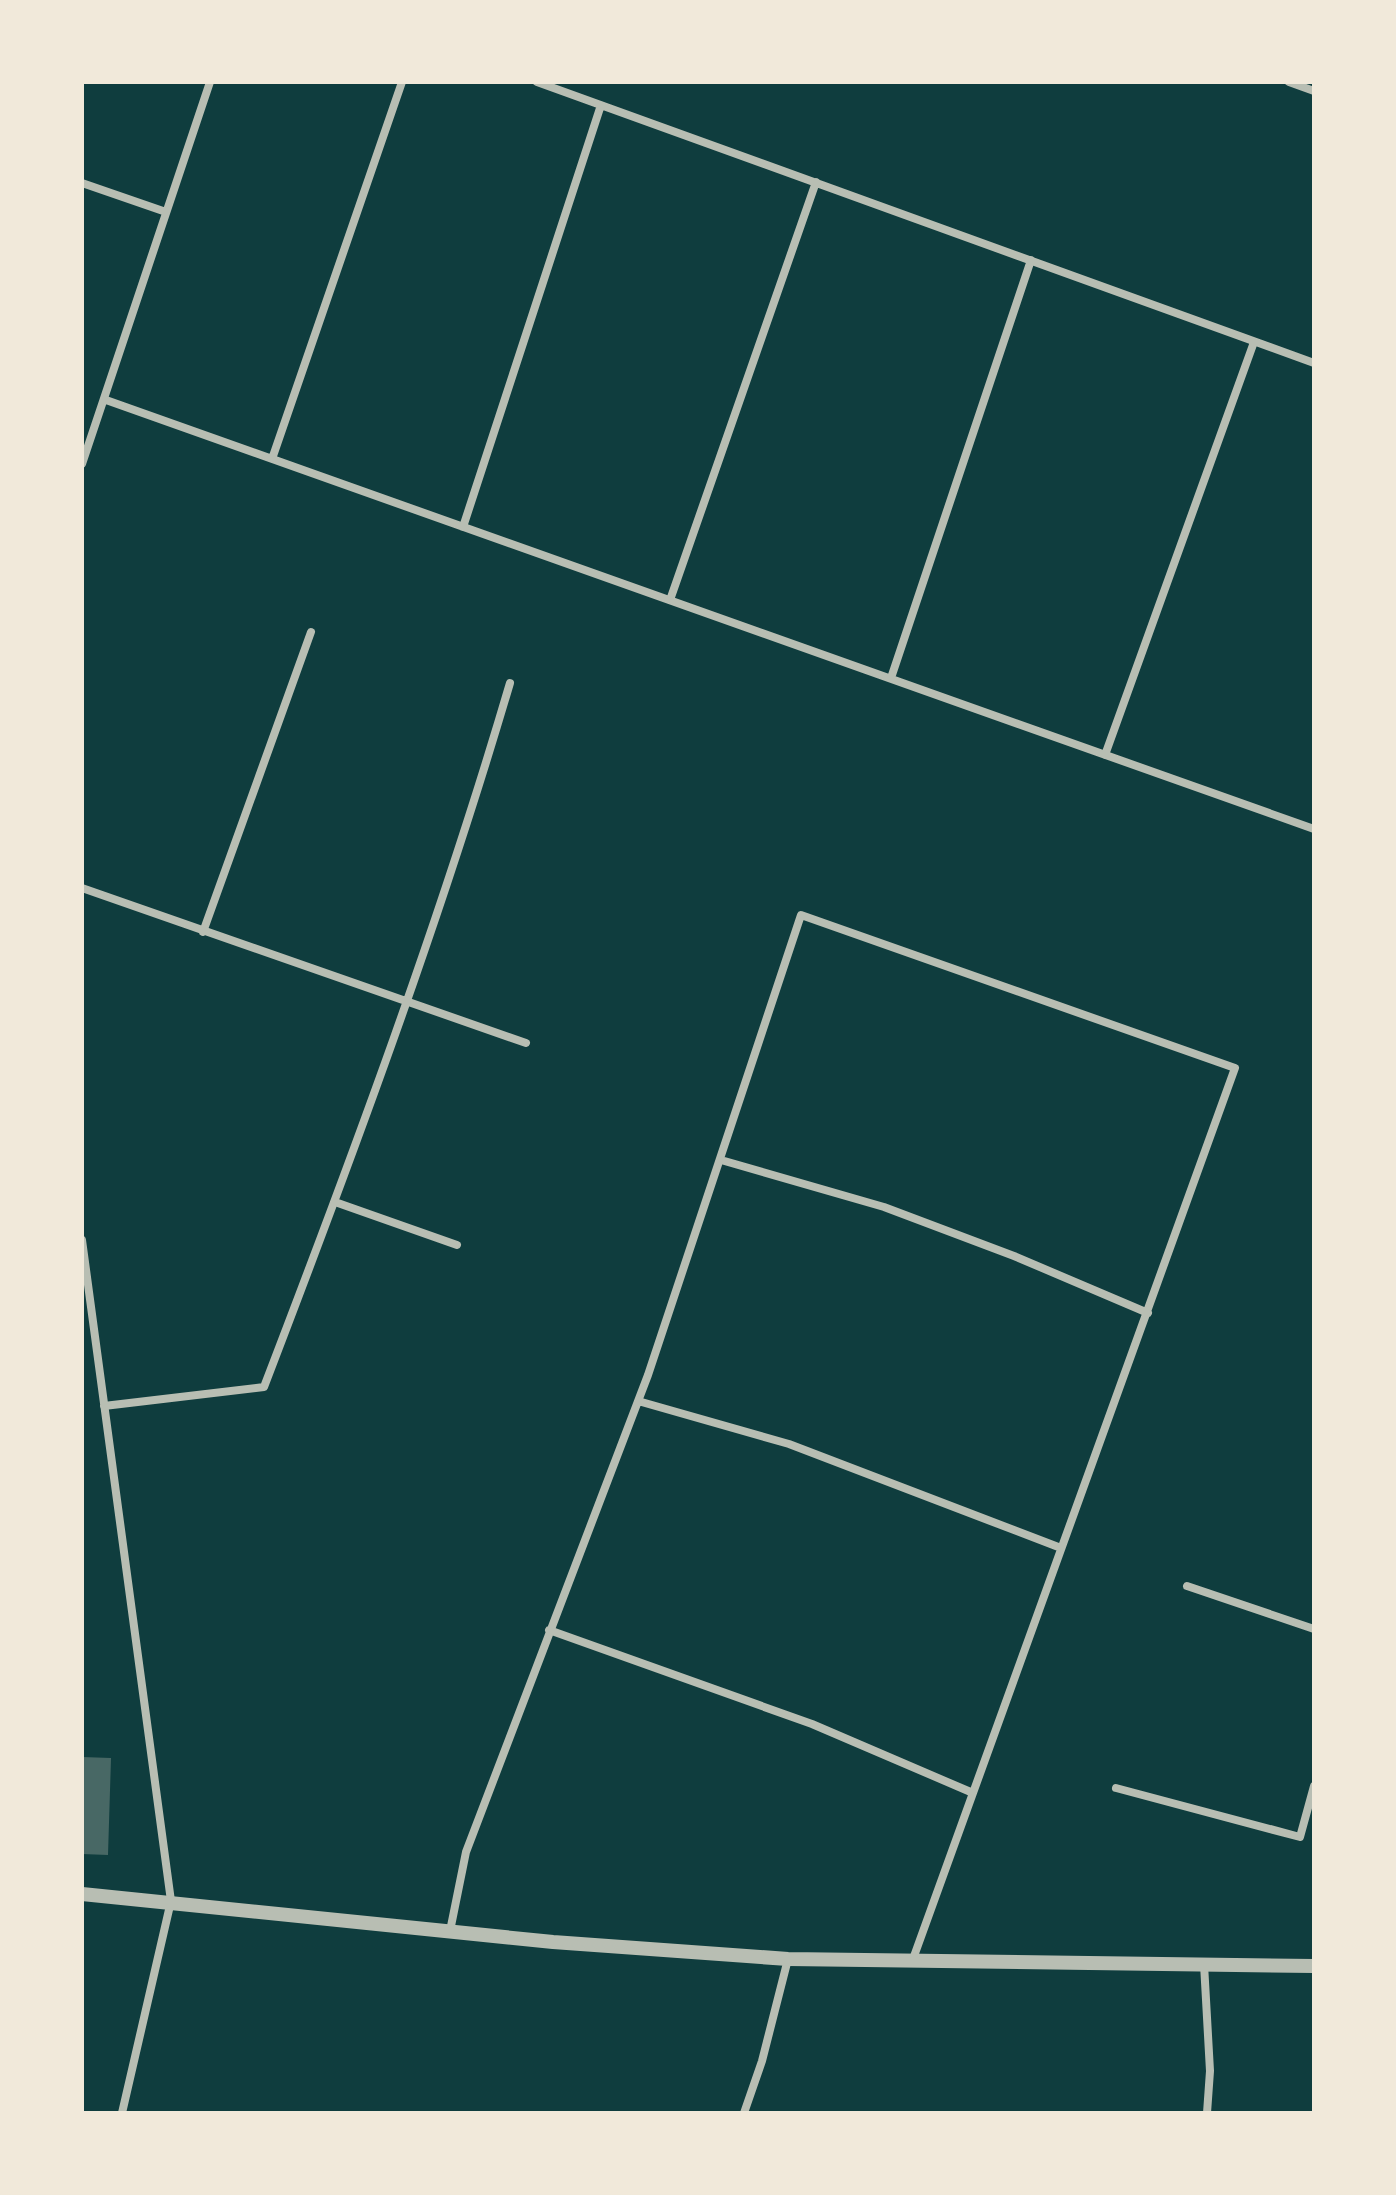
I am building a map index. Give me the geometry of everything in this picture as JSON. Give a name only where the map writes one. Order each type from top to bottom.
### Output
[{"type":"street","points":[[82,464],[106,400],[210,82]]},
{"type":"street","points":[[272,459],[402,82]]},
{"type":"street","points":[[537,82],[1314,363]]},
{"type":"street","points":[[1289,82],[1314,91]]},
{"type":"street","points":[[463,527],[601,105]]},
{"type":"street","points":[[670,600],[816,182]]},
{"type":"street","points":[[82,183],[166,212]]},
{"type":"street","points":[[891,678],[1031,260]]},
{"type":"street","points":[[1105,755],[1254,342]]},
{"type":"street","points":[[106,400],[1314,829]]},
{"type":"street","points":[[203,932],[311,632]]},
{"type":"street","points":[[104,1406],[264,1387],[335,1202],[406,1003],[472,812],[510,683]]},
{"type":"street","points":[[82,888],[526,1043]]},
{"type":"street","points":[[450,1931],[466,1852],[638,1401],[721,1160],[749,1062],[801,915],[1235,1068],[913,1959]]},
{"type":"street","points":[[721,1160],[884,1207],[1014,1256],[1148,1313]]},
{"type":"street","points":[[335,1202],[457,1245]]},
{"type":"street","points":[[82,1240],[171,1901],[122,2113]]},
{"type":"street","points":[[638,1401],[789,1444],[1061,1548]]},
{"type":"street","points":[[1187,1586],[1314,1629]]},
{"type":"street","points":[[549,1630],[812,1724],[973,1793]]},
{"type":"street","points":[[1116,1788],[1300,1837],[1314,1786]]},
{"type":"street","points":[[82,1894],[450,1931],[788,1959],[1314,1966]]},
{"type":"street","points":[[744,2113],[762,2061],[788,1959]]},
{"type":"street","points":[[1204,1964],[1210,2071],[1207,2113]]},
{"type":"building","points":[[82,1757],[111,1758],[108,1855],[82,1854]]}]
